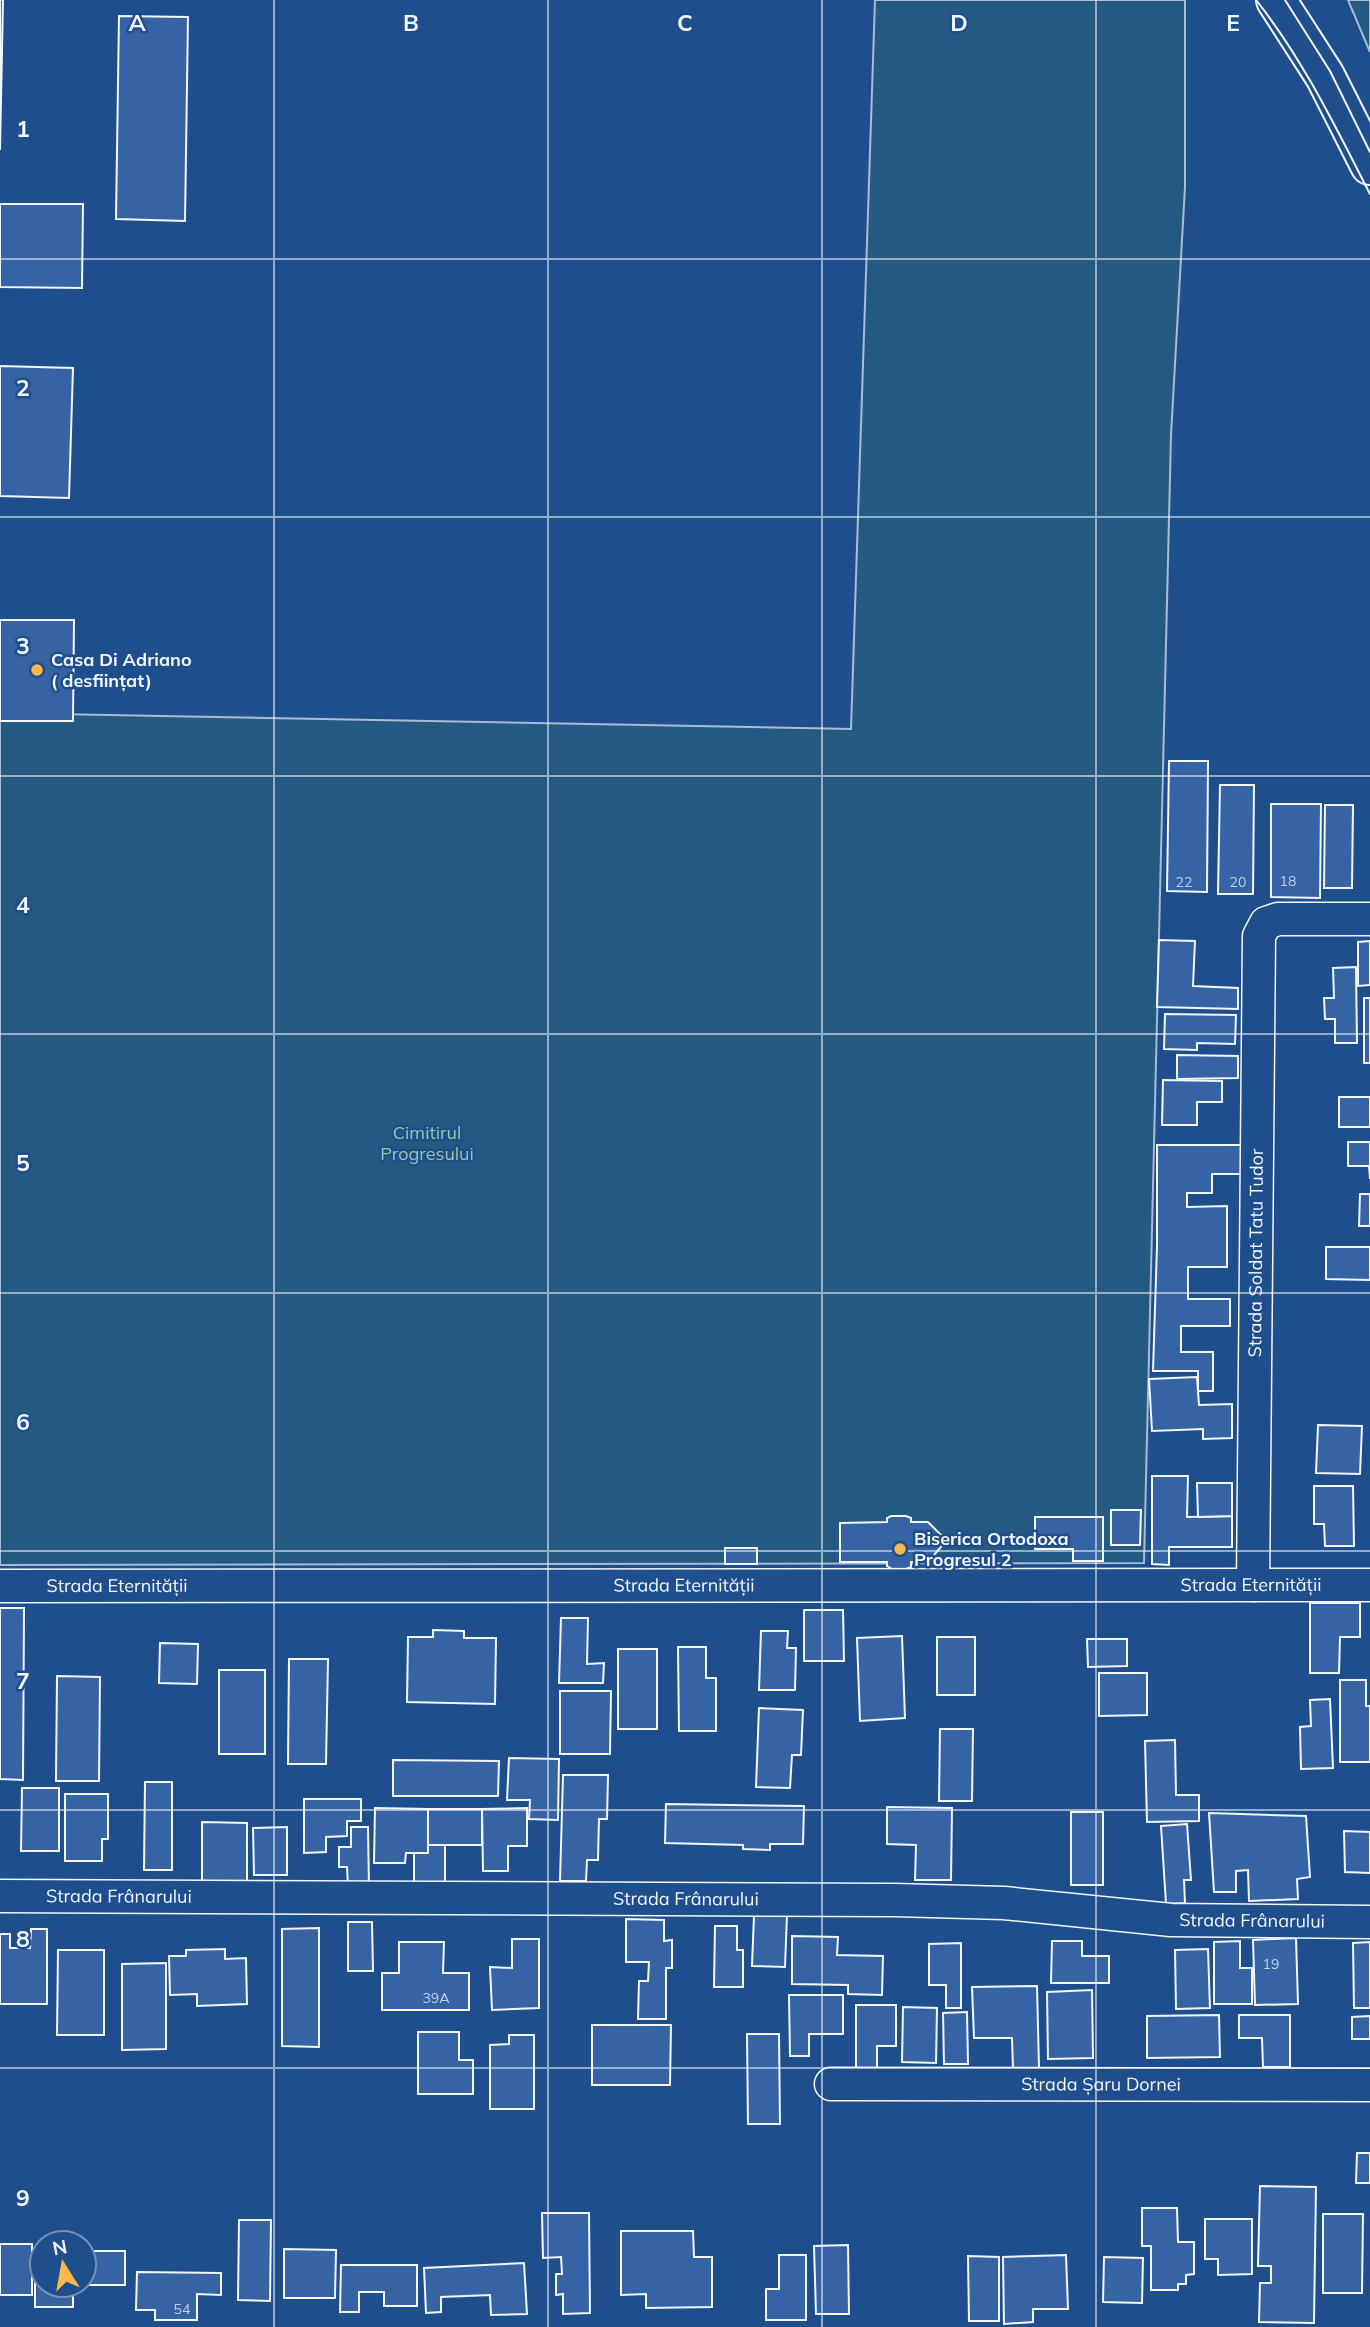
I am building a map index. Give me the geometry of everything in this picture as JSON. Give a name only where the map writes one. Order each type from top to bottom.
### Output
[{"type":"main road","points":[[1276,0],[1325,76],[1370,165]]},
{"type":"street","name":"Strada Soldat Tatu Tudor","points":[[1253,1585],[1259,936],[1266,923],[1278,919],[1370,919]]},
{"type":"street","name":"Strada Eternității","points":[[0,1586],[1370,1585]]},
{"type":"street","name":"Strada Frânarului","points":[[0,1896],[894,1899],[1003,1903],[1171,1920],[1370,1922]]},
{"type":"street","name":"Strada Șaru Dornei","points":[[831,2084],[1370,2085]]},
{"type":"green space","name":"Cimitirul Progresului","points":[[875,0],[1185,0],[1185,187],[1171,435],[1144,1563],[0,1565],[0,713],[851,729]]},
{"type":"green space","points":[[1348,0],[1370,0],[1370,52]]},
{"type":"building","points":[[0,0],[3,0],[0,150]]},
{"type":"building","points":[[119,16],[188,17],[185,221],[116,219]]},
{"type":"building","points":[[0,204],[83,204],[82,288],[0,287]]},
{"type":"building","points":[[0,366],[73,368],[69,498],[0,496]]},
{"type":"building","name":"Casa Di Adriano ( desființat)","points":[[0,620],[74,620],[73,721],[0,721]]},
{"type":"building","points":[[1169,761],[1208,761],[1207,892],[1167,891]]},
{"type":"building","points":[[1220,785],[1254,785],[1253,894],[1218,894]]},
{"type":"building","points":[[1271,804],[1321,804],[1320,898],[1271,897]]},
{"type":"building","points":[[1325,805],[1353,805],[1352,888],[1324,888]]},
{"type":"building","points":[[1159,940],[1195,941],[1193,986],[1238,988],[1238,1009],[1157,1007]]},
{"type":"building","points":[[1370,941],[1370,985],[1358,986],[1358,942]]},
{"type":"building","points":[[1356,967],[1357,1043],[1335,1043],[1335,1019],[1325,1019],[1324,998],[1334,998],[1333,968]]},
{"type":"building","points":[[1364,998],[1370,998],[1370,1063],[1364,1063]]},
{"type":"building","points":[[1165,1014],[1236,1015],[1235,1044],[1197,1043],[1197,1050],[1164,1049]]},
{"type":"building","points":[[1177,1055],[1238,1056],[1238,1078],[1177,1079]]},
{"type":"building","points":[[1163,1080],[1222,1081],[1222,1102],[1197,1102],[1197,1125],[1162,1125]]},
{"type":"building","points":[[1339,1097],[1370,1097],[1370,1127],[1339,1127]]},
{"type":"building","points":[[1348,1142],[1370,1142],[1370,1179],[1369,1166],[1348,1166]]},
{"type":"building","points":[[1157,1145],[1247,1145],[1247,1174],[1212,1174],[1212,1193],[1187,1193],[1187,1207],[1227,1206],[1227,1267],[1188,1267],[1188,1299],[1230,1299],[1230,1326],[1181,1326],[1181,1352],[1213,1352],[1213,1391],[1198,1391],[1198,1371],[1153,1371]]},
{"type":"building","points":[[1360,1194],[1370,1194],[1370,1226],[1359,1226]]},
{"type":"building","points":[[1326,1247],[1370,1247],[1370,1280],[1326,1279]]},
{"type":"building","points":[[1197,1377],[1199,1405],[1232,1404],[1232,1438],[1203,1439],[1203,1429],[1152,1431],[1149,1379]]},
{"type":"building","points":[[1318,1425],[1362,1426],[1360,1474],[1316,1473]]},
{"type":"building","points":[[1152,1476],[1188,1476],[1187,1517],[1232,1516],[1232,1547],[1169,1547],[1169,1565],[1152,1564]]},
{"type":"building","points":[[1197,1483],[1232,1483],[1232,1516],[1198,1517]]},
{"type":"building","points":[[1314,1486],[1353,1486],[1354,1546],[1325,1546],[1324,1524],[1314,1524]]},
{"type":"building","points":[[1111,1510],[1141,1510],[1140,1545],[1111,1545]]},
{"type":"building","points":[[906,1516],[911,1518],[911,1522],[928,1522],[941,1535],[941,1547],[928,1562],[911,1562],[911,1567],[906,1569],[892,1569],[887,1566],[887,1562],[840,1562],[840,1523],[887,1522],[887,1518]]},
{"type":"building","points":[[1035,1517],[1103,1517],[1103,1561],[1073,1561],[1073,1549],[1035,1549]]},
{"type":"building","points":[[725,1548],[757,1548],[757,1564],[725,1564]]},
{"type":"building","points":[[1310,1603],[1360,1603],[1360,1637],[1340,1637],[1339,1673],[1310,1673]]},
{"type":"building","points":[[0,1608],[24,1608],[23,1780],[0,1779]]},
{"type":"building","points":[[804,1610],[843,1610],[844,1661],[804,1661]]},
{"type":"building","points":[[561,1618],[588,1618],[587,1664],[604,1663],[603,1683],[559,1683]]},
{"type":"building","points":[[433,1630],[464,1631],[464,1638],[496,1638],[495,1704],[407,1702],[408,1637],[433,1637]]},
{"type":"building","points":[[761,1631],[788,1631],[787,1648],[796,1648],[795,1690],[759,1690]]},
{"type":"building","points":[[902,1636],[905,1718],[860,1721],[857,1638]]},
{"type":"building","points":[[937,1637],[975,1637],[975,1695],[937,1695]]},
{"type":"building","points":[[1087,1639],[1127,1639],[1127,1666],[1088,1667]]},
{"type":"building","points":[[160,1643],[198,1644],[197,1684],[159,1683]]},
{"type":"building","points":[[678,1647],[706,1647],[706,1678],[716,1678],[716,1731],[679,1731]]},
{"type":"building","points":[[618,1649],[657,1649],[657,1729],[618,1729]]},
{"type":"building","points":[[289,1659],[328,1659],[326,1764],[288,1764]]},
{"type":"building","points":[[219,1670],[265,1670],[265,1754],[219,1754]]},
{"type":"building","points":[[1099,1673],[1147,1673],[1147,1715],[1099,1716]]},
{"type":"building","points":[[57,1676],[100,1677],[99,1781],[56,1781]]},
{"type":"building","points":[[1340,1680],[1366,1680],[1366,1706],[1370,1706],[1370,1762],[1340,1762]]},
{"type":"building","points":[[560,1691],[611,1691],[610,1754],[560,1754]]},
{"type":"building","points":[[1330,1699],[1333,1768],[1301,1769],[1300,1727],[1311,1726],[1310,1700]]},
{"type":"building","points":[[759,1708],[803,1710],[801,1755],[792,1755],[790,1788],[756,1787]]},
{"type":"building","points":[[940,1729],[973,1729],[972,1801],[939,1801]]},
{"type":"building","points":[[1175,1740],[1176,1795],[1199,1795],[1199,1821],[1147,1822],[1145,1741]]},
{"type":"building","points":[[509,1758],[559,1759],[558,1820],[529,1819],[530,1800],[507,1800]]},
{"type":"building","points":[[393,1760],[499,1761],[498,1796],[393,1796]]},
{"type":"building","points":[[563,1775],[608,1775],[607,1819],[599,1819],[598,1860],[587,1860],[586,1881],[560,1881]]},
{"type":"building","points":[[145,1782],[172,1782],[172,1870],[144,1870]]},
{"type":"building","points":[[22,1788],[59,1788],[59,1851],[21,1851]]},
{"type":"building","points":[[65,1794],[108,1794],[108,1839],[102,1839],[102,1861],[65,1861]]},
{"type":"building","points":[[304,1799],[361,1799],[361,1821],[347,1821],[347,1836],[326,1837],[326,1852],[304,1853]]},
{"type":"building","points":[[666,1804],[804,1806],[803,1844],[770,1844],[770,1850],[743,1849],[743,1845],[665,1843]]},
{"type":"building","points":[[887,1807],[952,1808],[951,1880],[915,1880],[916,1845],[887,1844]]},
{"type":"building","points":[[375,1808],[428,1809],[428,1853],[406,1853],[405,1863],[374,1863]]},
{"type":"building","points":[[527,1808],[527,1846],[508,1846],[508,1871],[483,1871],[482,1809]]},
{"type":"building","points":[[428,1809],[482,1809],[482,1845],[428,1845]]},
{"type":"building","points":[[1071,1812],[1103,1812],[1103,1885],[1071,1885]]},
{"type":"building","points":[[1209,1813],[1306,1816],[1310,1877],[1297,1879],[1298,1899],[1249,1901],[1248,1870],[1236,1871],[1236,1892],[1214,1892]]},
{"type":"building","points":[[202,1822],[247,1823],[247,1881],[202,1881]]},
{"type":"building","points":[[1187,1824],[1191,1880],[1184,1880],[1185,1903],[1166,1904],[1161,1826]]},
{"type":"building","points":[[287,1827],[287,1875],[254,1875],[253,1828]]},
{"type":"building","points":[[351,1827],[368,1827],[369,1887],[348,1887],[347,1867],[339,1867],[339,1847],[351,1847]]},
{"type":"building","points":[[1344,1831],[1370,1832],[1370,1873],[1345,1872]]},
{"type":"building","points":[[428,1845],[445,1845],[445,1882],[414,1883],[414,1853],[428,1853]]},
{"type":"building","points":[[754,1915],[787,1915],[785,1967],[752,1966]]},
{"type":"building","points":[[626,1919],[664,1920],[664,1941],[672,1940],[672,1968],[666,1968],[666,2019],[638,2019],[639,1981],[648,1981],[649,1962],[626,1962]]},
{"type":"building","points":[[348,1922],[372,1922],[373,1971],[348,1971]]},
{"type":"building","points":[[715,1926],[737,1926],[737,1950],[743,1950],[743,1987],[714,1987]]},
{"type":"building","points":[[319,1928],[319,2047],[282,2046],[282,1929]]},
{"type":"building","points":[[31,1929],[47,1929],[47,2004],[0,2004],[0,1934],[10,1934],[10,1948],[30,1948]]},
{"type":"building","points":[[792,1936],[838,1937],[837,1955],[883,1956],[882,1995],[848,1994],[848,1985],[792,1984]]},
{"type":"building","points":[[1296,1938],[1298,2004],[1255,2005],[1253,1940]]},
{"type":"building","points":[[512,1939],[539,1939],[539,2008],[492,2010],[490,1967],[512,1968]]},
{"type":"building","points":[[1052,1941],[1082,1941],[1082,1956],[1109,1956],[1109,1983],[1051,1983]]},
{"type":"building","points":[[1240,1941],[1240,1968],[1252,1968],[1252,2004],[1214,2004],[1214,1942]]},
{"type":"building","points":[[399,1942],[444,1942],[443,1973],[469,1973],[469,2010],[382,2010],[382,1973],[399,1973]]},
{"type":"building","points":[[1370,1942],[1370,2008],[1354,2008],[1353,1943]]},
{"type":"building","points":[[961,1943],[961,2008],[946,2008],[946,1985],[929,1985],[929,1944]]},
{"type":"building","points":[[225,1949],[225,1959],[246,1958],[247,2004],[197,2006],[197,1994],[170,1995],[169,1956],[186,1956],[186,1950]]},
{"type":"building","points":[[1208,1949],[1210,2008],[1176,2009],[1175,1950]]},
{"type":"building","points":[[58,1950],[104,1950],[104,2035],[57,2035]]},
{"type":"building","points":[[166,1963],[166,2049],[122,2050],[122,1964]]},
{"type":"building","points":[[1037,1986],[1039,2068],[1013,2069],[1012,2038],[974,2038],[972,1987]]},
{"type":"building","points":[[1092,1990],[1093,2058],[1048,2059],[1047,1992]]},
{"type":"building","points":[[789,1995],[843,1995],[843,2034],[809,2034],[809,2056],[790,2056]]},
{"type":"building","points":[[856,2005],[896,2005],[896,2046],[877,2046],[877,2069],[856,2069]]},
{"type":"building","points":[[903,2007],[937,2008],[936,2063],[902,2062]]},
{"type":"building","points":[[967,2012],[968,2064],[944,2064],[943,2013]]},
{"type":"building","points":[[1219,2015],[1220,2057],[1147,2058],[1147,2016]]},
{"type":"building","points":[[1239,2015],[1290,2015],[1290,2067],[1263,2067],[1262,2038],[1239,2038]]},
{"type":"building","points":[[1370,2016],[1370,2039],[1352,2039],[1352,2017]]},
{"type":"building","points":[[592,2025],[671,2025],[670,2085],[592,2085]]},
{"type":"building","points":[[418,2032],[459,2032],[459,2060],[473,2060],[473,2094],[418,2094]]},
{"type":"building","points":[[747,2034],[779,2034],[780,2124],[748,2124]]},
{"type":"building","points":[[509,2035],[534,2035],[534,2109],[490,2109],[490,2045],[509,2044]]},
{"type":"building","points":[[1357,2153],[1370,2153],[1370,2183],[1356,2183]]},
{"type":"building","points":[[1260,2186],[1316,2187],[1314,2323],[1259,2322],[1260,2283],[1271,2283],[1271,2266],[1258,2266]]},
{"type":"building","points":[[1142,2208],[1177,2208],[1178,2242],[1194,2242],[1194,2274],[1186,2275],[1186,2284],[1178,2284],[1178,2290],[1151,2290],[1151,2246],[1142,2246]]},
{"type":"building","points":[[542,2213],[589,2213],[590,2313],[563,2314],[563,2294],[556,2295],[556,2274],[562,2274],[561,2257],[543,2258]]},
{"type":"building","points":[[1323,2214],[1363,2214],[1362,2293],[1323,2293]]},
{"type":"building","points":[[1205,2219],[1252,2219],[1252,2274],[1218,2275],[1218,2259],[1205,2259]]},
{"type":"building","points":[[239,2220],[271,2220],[270,2301],[238,2300]]},
{"type":"building","points":[[621,2231],[693,2231],[694,2257],[712,2257],[712,2307],[646,2308],[646,2294],[621,2295]]},
{"type":"building","points":[[0,2244],[28,2244],[28,2295],[0,2295]]},
{"type":"building","points":[[848,2245],[849,2314],[816,2314],[814,2246]]},
{"type":"building","points":[[284,2249],[336,2250],[335,2298],[284,2298]]},
{"type":"building","points":[[98,2251],[125,2251],[125,2285],[98,2285]]},
{"type":"building","points":[[779,2255],[806,2255],[806,2320],[766,2320],[766,2289],[779,2289]]},
{"type":"building","points":[[1066,2255],[1068,2309],[1033,2309],[1033,2322],[1004,2324],[1003,2257]]},
{"type":"building","points":[[968,2256],[999,2257],[999,2321],[969,2321]]},
{"type":"building","points":[[1104,2257],[1143,2258],[1142,2303],[1103,2302]]},
{"type":"building","points":[[524,2263],[527,2314],[491,2315],[490,2295],[441,2297],[441,2312],[426,2313],[424,2268]]},
{"type":"building","points":[[341,2265],[417,2265],[417,2306],[384,2306],[384,2292],[359,2292],[359,2312],[340,2312]]},
{"type":"building","points":[[137,2272],[221,2273],[221,2295],[197,2294],[197,2320],[155,2320],[155,2310],[136,2310]]},
{"type":"building","points":[[35,2299],[73,2299],[73,2307],[35,2307]]},
{"type":"tram line","points":[[1256,0],[1304,70],[1370,194]]},
{"type":"tram line","points":[[1285,0],[1330,71],[1370,152]]},
{"type":"place","name":"Casa Di Adriano ( desființat)","points":[[37,670]]},
{"type":"place","name":"Biserica Ortodoxa Progresul 2","points":[[900,1549]]}]
